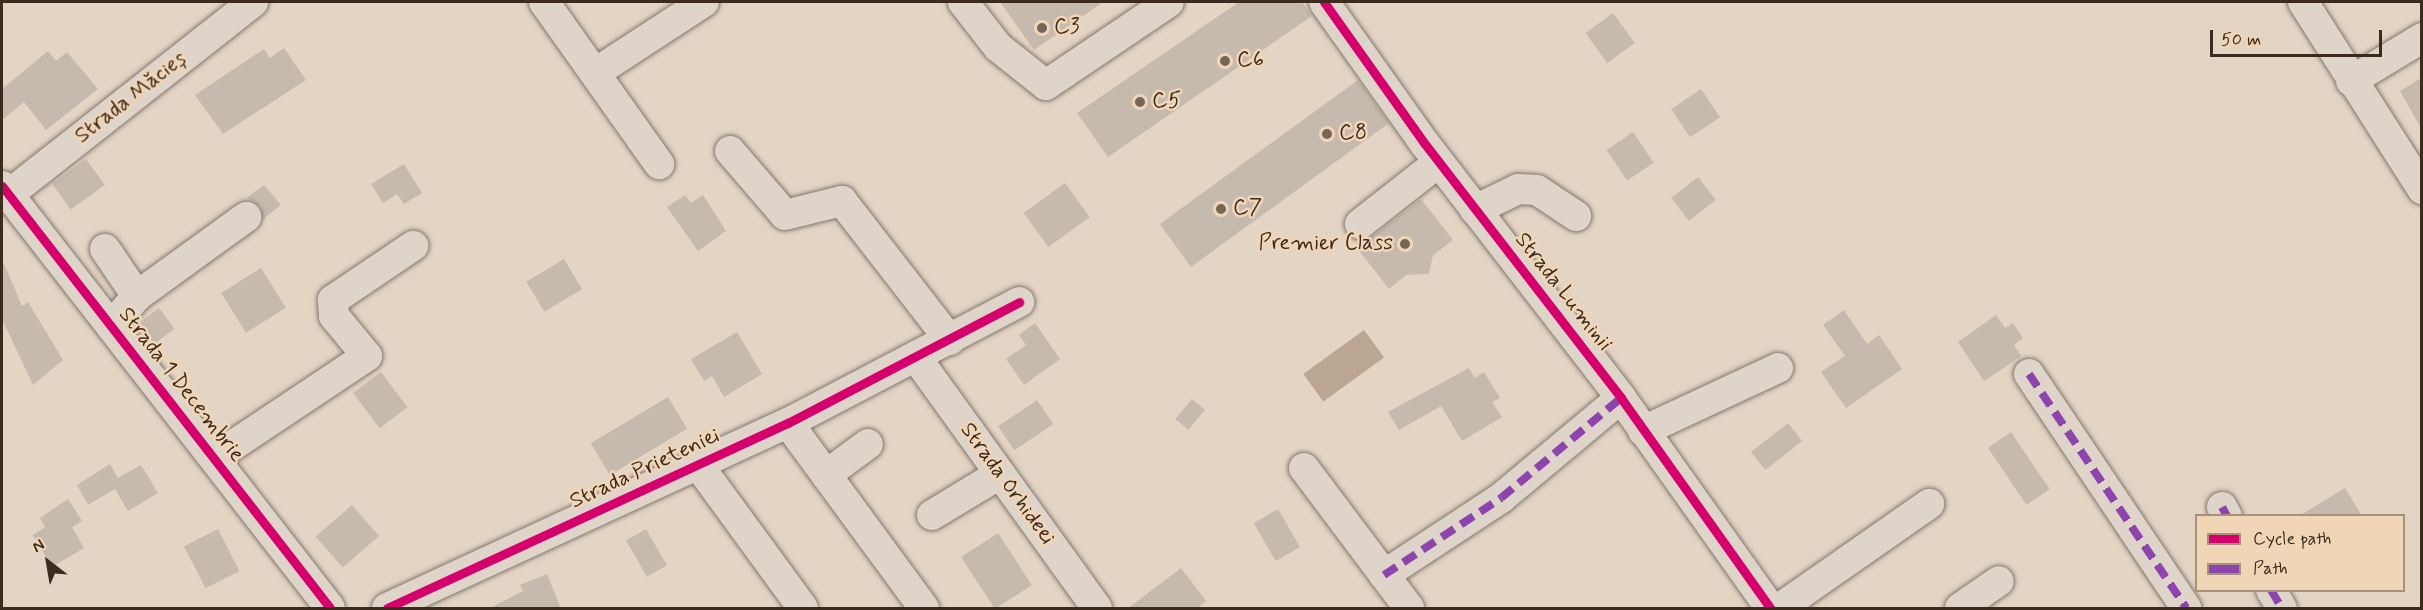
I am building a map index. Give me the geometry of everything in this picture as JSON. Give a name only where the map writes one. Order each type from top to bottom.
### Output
[{"type":"street","name":"Strada Măcieș","points":[[5,191],[253,2]]},
{"type":"street","points":[[544,2],[660,164]]},
{"type":"street","points":[[595,73],[704,2]]},
{"type":"street","points":[[963,2],[998,47],[1047,85],[1169,2]]},
{"type":"street","name":"Strada Luminii","points":[[1324,2],[1439,162],[1621,398],[1770,609]]},
{"type":"street","points":[[2303,2],[2421,189]]},
{"type":"street","points":[[2351,81],[2421,38]]},
{"type":"street","points":[[730,151],[785,215],[842,201],[950,340]]},
{"type":"street","points":[[1360,224],[1439,162]]},
{"type":"street","points":[[1475,210],[1518,189],[1537,190],[1576,216]]},
{"type":"street","name":"Strada 1 Decembrie","points":[[5,191],[330,609]]},
{"type":"street","points":[[111,326],[137,296],[246,217]]},
{"type":"street","points":[[214,458],[367,356],[334,316],[333,300],[413,246]]},
{"type":"street","points":[[105,249],[137,296]]},
{"type":"street","name":"Strada Prieteniei","points":[[387,609],[699,466],[918,360],[1019,302]]},
{"type":"street","name":"Strada Orhideei","points":[[918,360],[1097,609]]},
{"type":"street","points":[[1643,431],[1778,368]]},
{"type":"street","points":[[2029,374],[2186,609]]},
{"type":"street","points":[[1384,575],[1501,498],[1621,398]]},
{"type":"street","points":[[788,423],[924,609]]},
{"type":"street","points":[[826,475],[868,444]]},
{"type":"street","points":[[699,466],[803,609]]},
{"type":"street","points":[[1304,468],[1409,609]]},
{"type":"street","points":[[932,515],[1000,474]]},
{"type":"street","points":[[1780,609],[1929,504]]},
{"type":"street","points":[[1960,609],[1999,581]]},
{"type":"street","points":[[2272,592],[2282,609]]},
{"type":"shaded area","points":[[1364,330],[1384,358],[1323,402],[1303,374]]},
{"type":"building","name":"C3","points":[[1000,2],[1103,2],[1034,50]]},
{"type":"building","points":[[1239,2],[1302,2],[1312,16],[1108,157],[1077,113]]},
{"type":"building","points":[[1613,13],[1635,43],[1607,63],[1585,33]]},
{"type":"building","points":[[284,48],[306,80],[223,134],[195,95],[264,49],[270,58]]},
{"type":"building","points":[[48,51],[56,61],[67,52],[98,89],[46,130],[24,102],[2,120],[2,89]]},
{"type":"building","points":[[2421,78],[2421,128],[2400,91]]},
{"type":"building","points":[[1358,80],[1389,123],[1191,267],[1160,224]]},
{"type":"building","points":[[1701,89],[1720,117],[1690,137],[1671,109]]},
{"type":"building","points":[[1633,132],[1654,163],[1627,181],[1606,150]]},
{"type":"building","points":[[86,159],[105,185],[71,210],[52,184]]},
{"type":"building","points":[[404,164],[422,193],[404,204],[397,194],[383,203],[371,184]]},
{"type":"building","points":[[1698,177],[1716,200],[1689,221],[1671,198]]},
{"type":"building","points":[[1065,183],[1090,217],[1048,247],[1024,213]]},
{"type":"building","points":[[264,185],[281,205],[263,219],[260,206],[247,198]]},
{"type":"building","points":[[685,195],[691,203],[703,195],[726,231],[698,251],[667,207]]},
{"type":"building","name":"Premier Class","points":[[1421,199],[1453,240],[1433,255],[1429,274],[1406,275],[1389,289],[1357,248]]},
{"type":"building","points":[[2,259],[22,306],[28,302],[63,360],[33,385],[2,319]]},
{"type":"building","points":[[564,259],[582,289],[544,312],[526,282]]},
{"type":"building","points":[[261,268],[286,308],[246,333],[221,293]]},
{"type":"building","points":[[159,308],[175,329],[149,348],[133,327]]},
{"type":"building","points":[[1844,310],[1867,344],[1879,335],[1902,369],[1846,408],[1821,372],[1845,356],[1823,325]]},
{"type":"building","points":[[1996,315],[2005,328],[2013,323],[2023,338],[2014,345],[2021,356],[1984,381],[1958,342]]},
{"type":"building","points":[[1035,323],[1060,359],[1024,385],[1006,359],[1026,345],[1019,335]]},
{"type":"building","points":[[737,332],[762,374],[724,397],[712,376],[704,381],[691,359]]},
{"type":"building","points":[[1469,368],[1475,378],[1484,372],[1500,398],[1492,402],[1502,417],[1462,441],[1441,406],[1399,430],[1388,412]]},
{"type":"building","points":[[381,372],[407,407],[380,428],[353,393]]},
{"type":"building","points":[[668,397],[687,429],[610,475],[591,443]]},
{"type":"building","points":[[1192,399],[1205,410],[1188,430],[1175,419]]},
{"type":"building","points":[[1037,400],[1053,424],[1014,450],[998,426]]},
{"type":"building","points":[[1788,423],[1802,441],[1765,470],[1751,452]]},
{"type":"building","points":[[2011,432],[2050,489],[2026,505],[1988,448]]},
{"type":"building","points":[[110,464],[118,478],[141,465],[158,493],[128,511],[115,489],[88,505],[77,485]]},
{"type":"building","points":[[2345,488],[2361,514],[2302,514]]},
{"type":"building","points":[[68,499],[82,521],[72,527],[84,548],[52,567],[33,535],[45,527],[40,518]]},
{"type":"building","points":[[352,505],[379,536],[343,567],[316,536]]},
{"type":"building","points":[[1278,509],[1300,547],[1276,561],[1254,523]]},
{"type":"building","points":[[218,529],[239,571],[205,588],[184,546]]},
{"type":"building","points":[[646,529],[667,565],[647,577],[626,540]]},
{"type":"building","points":[[998,533],[1032,585],[994,608],[961,557]]},
{"type":"building","points":[[1181,568],[1206,601],[1197,609],[1127,609]]},
{"type":"building","points":[[547,574],[561,609],[488,609],[523,591],[520,585]]},
{"type":"marked path","points":[[2029,374],[2186,608]]},
{"type":"marked path","points":[[1384,575],[1501,498],[1621,398]]},
{"type":"marked path","points":[[2222,507],[2226,514]]},
{"type":"marked path","points":[[2272,592],[2282,608]]},
{"type":"cycle path","points":[[1324,2],[1425,144],[1621,398],[1770,608]]},
{"type":"cycle path","points":[[2,186],[330,608]]},
{"type":"cycle path","points":[[387,608],[788,423],[1019,302]]},
{"type":"place","name":"C3","points":[[1042,28]]},
{"type":"place","name":"C6","points":[[1225,61]]},
{"type":"place","name":"C5","points":[[1140,102]]},
{"type":"place","name":"C8","points":[[1327,134]]},
{"type":"place","name":"C7","points":[[1221,209]]},
{"type":"place","name":"Premier Class","points":[[1405,244]]}]
